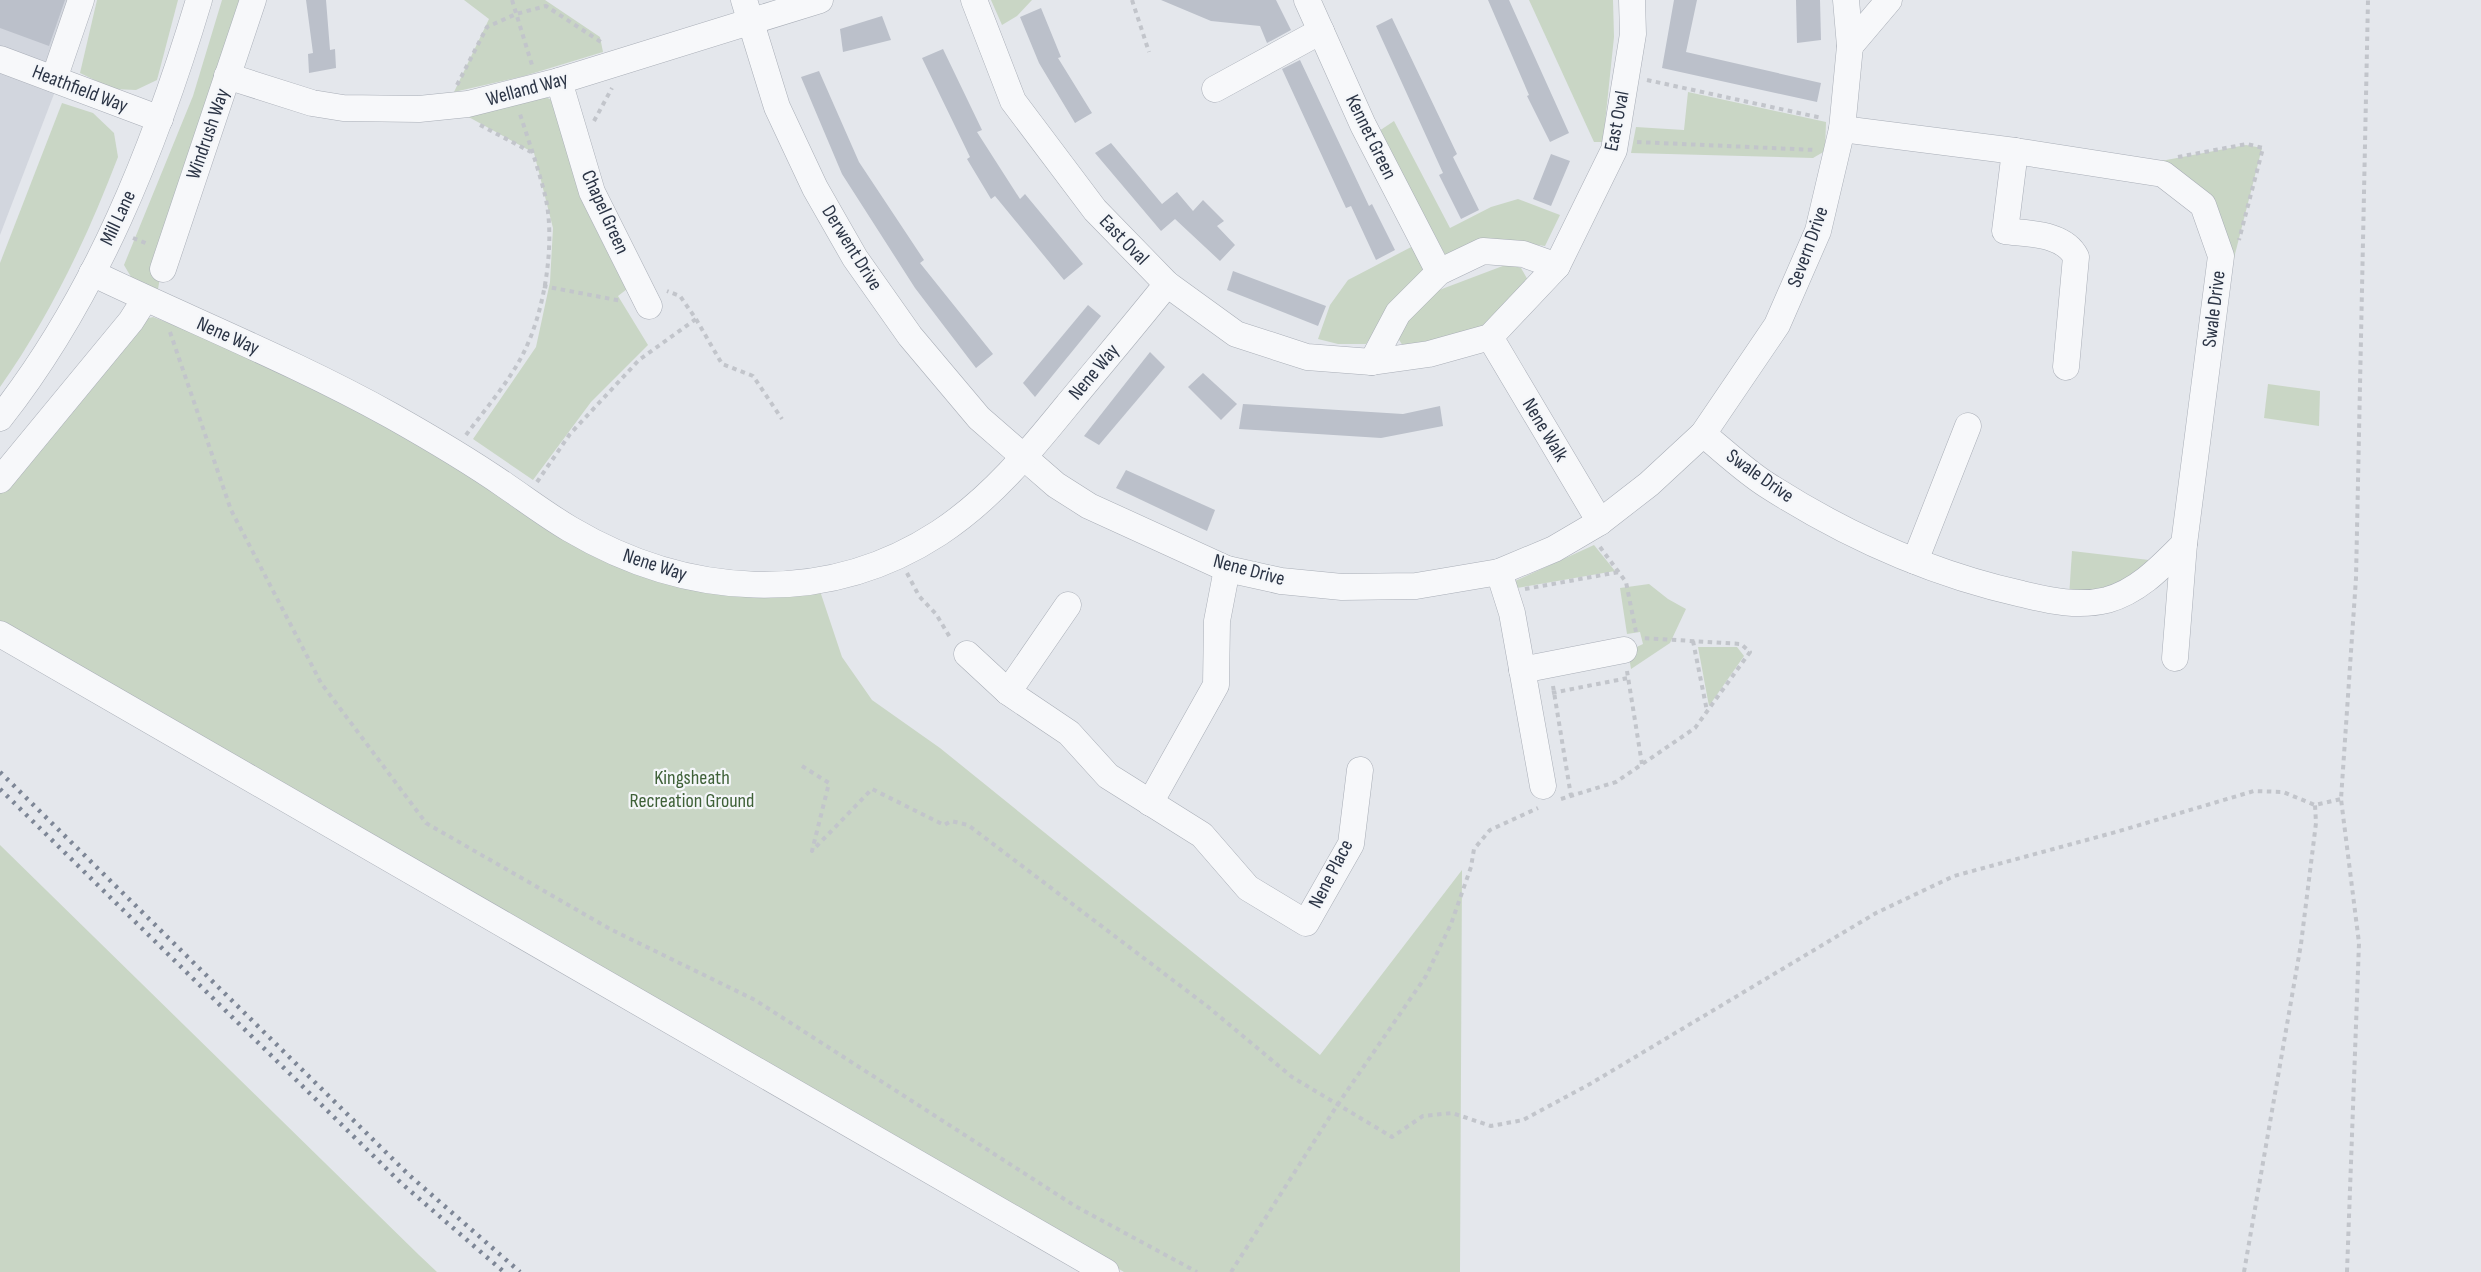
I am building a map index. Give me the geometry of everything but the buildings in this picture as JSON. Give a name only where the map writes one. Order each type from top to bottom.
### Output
[{"type":"street","points":[[54,79],[81,0]]},
{"type":"street","name":"Mill Lane","points":[[0,418],[37,366],[92,273],[127,200],[160,119],[199,0]]},
{"type":"street","name":"Windrush Way","points":[[163,269],[253,0]]},
{"type":"street","name":"Welland Way","points":[[227,76],[312,103],[343,108],[378,110],[457,105],[514,93],[615,63],[747,11],[820,0]]},
{"type":"street","name":"East Oval","points":[[974,0],[1013,101],[1095,210],[1167,284],[1236,334],[1307,357],[1372,362],[1429,354],[1490,337],[1557,266],[1614,150],[1633,34],[1632,0]]},
{"type":"street","name":"Kennet Green","points":[[1306,0],[1363,124],[1439,272]]},
{"type":"street","name":"Severn Drive","points":[[1703,434],[1777,325],[1818,231],[1841,134],[1850,46],[1846,0]]},
{"type":"street","points":[[1850,46],[1889,0]]},
{"type":"street","name":"Derwent Drive","points":[[747,11],[777,107],[815,188],[855,258],[910,336],[941,375],[979,418],[1023,459]]},
{"type":"street","points":[[1215,89],[1321,31]]},
{"type":"street","name":"Heathfield Way","points":[[0,59],[160,119]]},
{"type":"street","name":"Chapel Green","points":[[549,83],[576,139],[592,192],[644,296]]},
{"type":"street","name":"Swale Drive","points":[[1841,134],[2015,151],[2163,174],[2203,205],[2221,256],[2184,544],[2175,658]]},
{"type":"street","points":[[2015,151],[2005,231],[2039,235],[2062,242],[2069,246],[2076,257],[2066,367]]},
{"type":"street","points":[[1372,362],[1398,313],[1439,272],[1483,251],[1523,254],[1557,266]]},
{"type":"street","name":"Nene Way","points":[[92,273],[324,381],[393,417],[454,453],[572,531],[624,557],[666,572],[727,584],[762,586],[815,582],[843,576],[898,557],[938,534],[968,513],[993,491],[1023,459],[1167,284]]},
{"type":"street","points":[[0,480],[131,321],[145,299]]},
{"type":"street","name":"Nene Walk","points":[[1490,337],[1600,522]]},
{"type":"street","points":[[1915,561],[1968,426]]},
{"type":"street","name":"Nene Drive","points":[[1023,459],[1056,486],[1089,506],[1227,569],[1281,581],[1342,587],[1416,586],[1502,582],[1600,522],[1649,484],[1703,434]]},
{"type":"street","name":"Swale Drive","points":[[1703,434],[1766,485],[1851,533],[1977,585],[2074,604],[2108,600],[2151,577],[2184,544]]},
{"type":"street","points":[[1150,803],[1216,685],[1217,621],[1227,569]]},
{"type":"street","points":[[1502,582],[1512,613],[1545,795]]},
{"type":"street","points":[[1008,692],[1068,604]]},
{"type":"street","points":[[0,634],[1106,1272]]},
{"type":"street","points":[[1522,670],[1628,644]]},
{"type":"street","name":"Nene Place","points":[[967,654],[1008,692],[1069,733],[1108,776],[1202,835],[1248,888],[1306,924],[1351,844],[1360,770]]},
{"type":"path","points":[[512,0],[516,14],[549,83]]},
{"type":"path","points":[[1132,0],[1149,52]]},
{"type":"path","points":[[2347,1272],[2359,943],[2342,799],[2356,578],[2368,0]]},
{"type":"path","points":[[532,152],[471,120],[457,105],[487,27],[516,14],[546,6],[605,45],[615,63],[618,78],[588,133],[576,139]]},
{"type":"path","points":[[1626,76],[1841,134]]},
{"type":"path","points":[[454,453],[523,353],[534,331],[543,286],[549,242],[549,218],[545,195],[514,93]]},
{"type":"path","points":[[1616,141],[1841,134]]},
{"type":"path","points":[[2145,171],[2158,161],[2247,144],[2263,148],[2237,247]]},
{"type":"path","points":[[543,286],[644,296],[653,285],[680,296],[722,364],[753,376],[782,419]]},
{"type":"path","points":[[525,500],[570,434],[639,360],[696,319]]},
{"type":"path","points":[[170,332],[231,510],[321,683],[426,824],[610,929],[755,1000],[1075,1206],[1197,1272]]},
{"type":"path","points":[[898,557],[919,596],[936,614],[952,641],[967,654]]},
{"type":"path","points":[[1502,582],[1619,572]]},
{"type":"path","points":[[1693,641],[1707,712]]},
{"type":"path","points":[[1231,1272],[1338,1104],[1426,976],[1451,924],[1471,867],[1474,849],[1490,830],[1545,795],[1571,796],[1616,782],[1695,728],[1750,652],[1741,644],[1693,641],[1628,644]]},
{"type":"path","points":[[1550,664],[1571,796]]},
{"type":"path","points":[[1527,697],[1628,678]]},
{"type":"path","points":[[802,766],[829,783],[812,851],[872,789],[944,825],[951,821],[969,825],[1207,1006],[1292,1077],[1392,1137],[1423,1116],[1452,1113],[1491,1126],[1523,1120],[1590,1084],[1876,913],[1954,876],[2116,832],[2254,791],[2283,792],[2315,805],[2342,799]]},
{"type":"path","points":[[2244,1272],[2301,944],[2316,823],[2315,805]]},
{"type":"shaded area","points":[[0,0],[90,0],[0,235]]},
{"type":"green space","points":[[97,0],[178,0],[157,80],[136,90],[113,89],[80,73]]},
{"type":"green space","points":[[222,0],[249,0],[163,260],[157,295],[134,282],[124,265],[193,96]]},
{"type":"green space","points":[[464,0],[545,0],[600,37],[603,52],[524,76],[454,92],[489,19]]},
{"type":"green space","points":[[991,0],[1032,0],[1017,16],[1002,25]]},
{"type":"green space","points":[[1529,0],[1613,0],[1614,37],[1603,142],[1594,142]]},
{"type":"green space","points":[[1688,92],[1826,122],[1825,151],[1813,158],[1631,153],[1636,127],[1684,130]]},
{"type":"green space","points":[[542,95],[559,104],[631,286],[618,296],[648,345],[591,402],[533,480],[473,439],[536,347],[550,282],[553,228],[534,153],[465,115]]},
{"type":"green space","points":[[62,103],[93,113],[114,133],[118,157],[94,217],[66,276],[35,332],[0,387],[0,263]]},
{"type":"green space","points":[[1394,121],[1450,228],[1491,207],[1518,199],[1560,215],[1545,246],[1517,242],[1449,262],[1379,131]]},
{"type":"green space","points":[[2246,145],[2262,148],[2234,258],[2228,258],[2161,161]]},
{"type":"green space","points":[[1415,245],[1426,272],[1380,322],[1366,344],[1338,344],[1318,339],[1330,305],[1348,280]]},
{"type":"green space","points":[[1508,264],[1521,268],[1529,282],[1490,321],[1465,336],[1406,351],[1398,338],[1401,324],[1434,292]]},
{"type":"green space","name":"Kingsheath Recreation Ground","points":[[153,317],[241,351],[389,425],[574,543],[820,591],[842,657],[872,700],[940,748],[1320,1055],[1462,870],[1460,1272],[1124,1272],[785,1073],[0,623],[0,491],[145,319]]},
{"type":"green space","points":[[2268,384],[2320,391],[2319,426],[2264,418]]},
{"type":"green space","points":[[1594,545],[1615,571],[1517,588],[1515,581]]},
{"type":"green space","points":[[2072,551],[2149,560],[2147,566],[2112,589],[2069,597]]},
{"type":"green space","points":[[1649,584],[1686,609],[1670,643],[1631,669],[1628,651],[1643,644],[1640,632],[1627,634],[1620,588]]},
{"type":"green space","points":[[1698,647],[1737,647],[1744,656],[1709,706]]},
{"type":"green space","points":[[0,845],[419,1255],[437,1272],[0,1272]]},
{"type":"railway","points":[[0,772],[409,1175],[520,1272]]},
{"type":"railway","points":[[0,789],[401,1183],[504,1272]]}]
